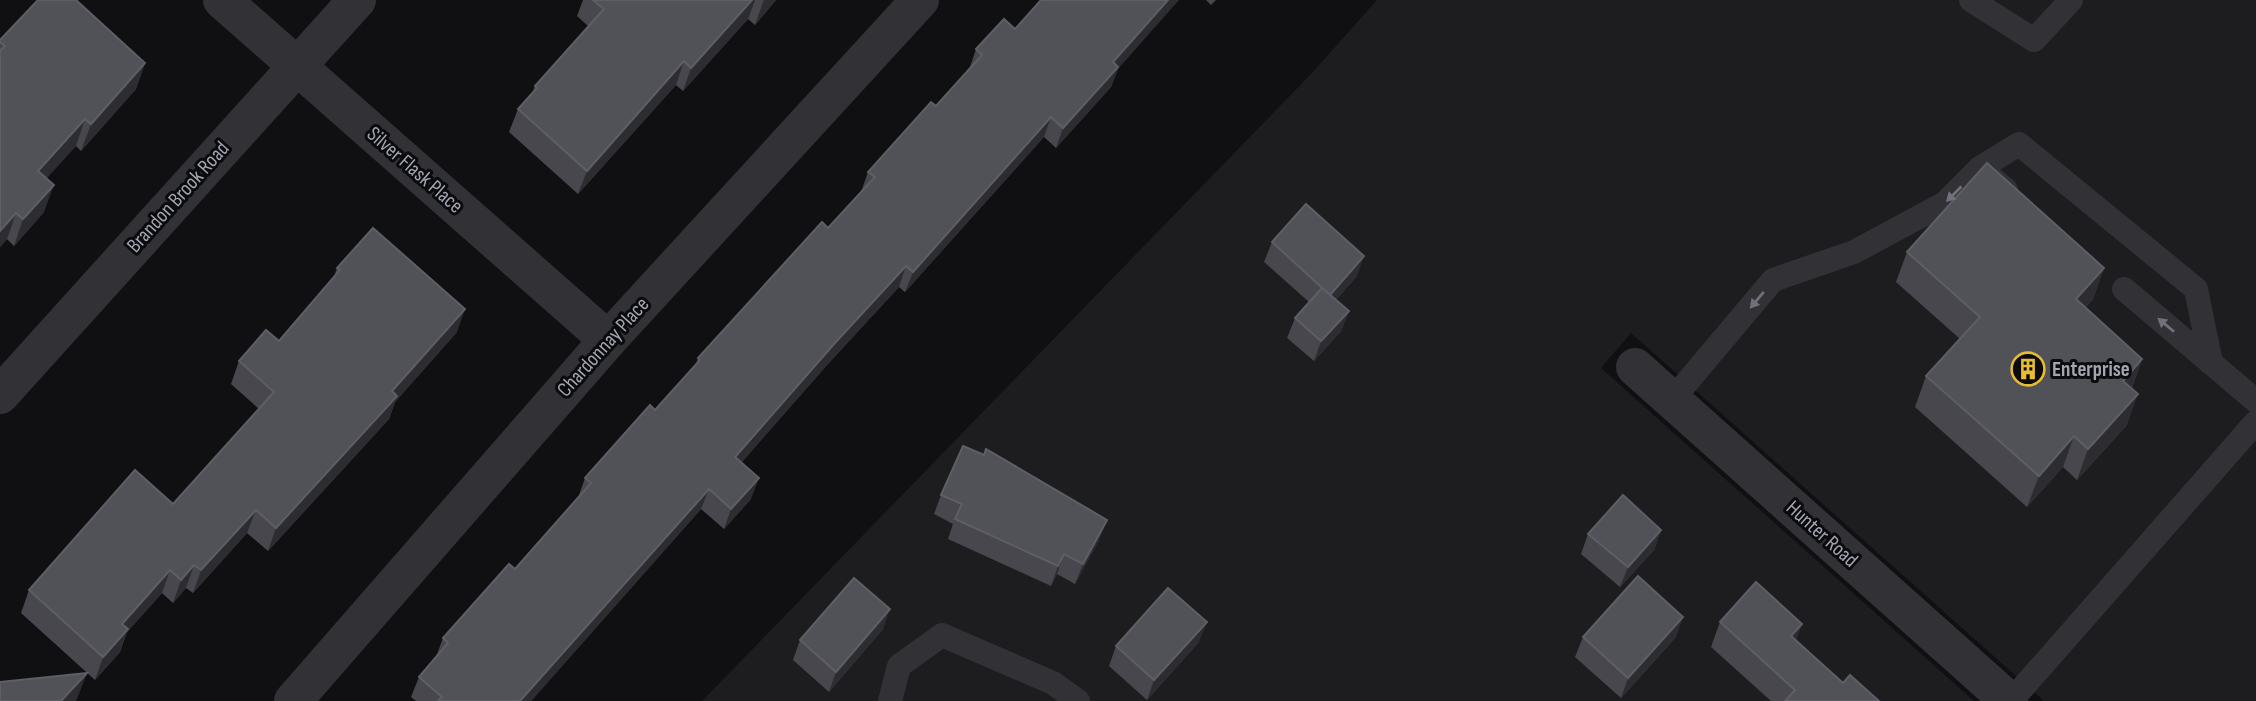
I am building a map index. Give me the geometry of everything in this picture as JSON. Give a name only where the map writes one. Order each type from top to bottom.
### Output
[{"type":"street","name":"Silver Flask Place","points":[[222,0],[608,340]]},
{"type":"street","name":"Brandon Brook Road","points":[[0,395],[357,0]]},
{"type":"street","name":"Chardonnay Place","points":[[293,701],[608,340],[920,0]]},
{"type":"street","name":"Hunter Road","points":[[1634,367],[2010,701]]},
{"type":"lane","points":[[1971,0],[2034,40],[2071,0]]},
{"type":"lane","points":[[1672,400],[1773,280],[1854,252],[1945,203],[1980,167],[2019,144],[2196,289],[2211,363]]},
{"type":"lane","points":[[1980,167],[2020,201]]},
{"type":"lane","points":[[2124,289],[2256,401]]},
{"type":"lane","points":[[2010,701],[2256,422]]},
{"type":"lane","points":[[890,701],[899,666],[942,635],[1054,683],[1078,701]]},
{"type":"shaded area","points":[[1377,0],[2256,0],[2256,701],[2044,701],[1631,333],[1601,368],[1974,701],[702,701],[1310,75]]},
{"type":"building","points":[[38,0],[76,0],[145,63],[91,124],[85,119],[38,171],[54,185],[23,219],[16,213],[0,231],[0,51],[5,46],[0,40]]},
{"type":"building","points":[[593,0],[752,0],[691,68],[684,61],[587,171],[518,109],[537,88],[535,86],[604,9]]},
{"type":"building","points":[[1041,0],[1168,0],[1113,62],[1118,67],[1063,128],[1051,117],[913,272],[906,266],[735,457],[759,478],[731,509],[709,489],[520,701],[438,701],[442,697],[419,677],[448,643],[443,638],[509,564],[515,569],[591,483],[585,478],[650,405],[655,410],[700,360],[698,358],[822,222],[828,228],[875,177],[868,172],[931,102],[936,106],[982,55],[976,49],[1004,19],[1015,29]]},
{"type":"building","name":"Enterprise","points":[[1987,163],[2104,268],[2076,299],[2142,359],[2123,381],[2138,394],[2088,449],[2074,436],[2039,476],[1926,376],[1980,317],[1907,252]]},
{"type":"building","points":[[1306,204],[1364,256],[1330,295],[1272,242]]},
{"type":"building","points":[[373,228],[465,309],[392,391],[397,396],[276,528],[256,510],[201,570],[194,565],[181,580],[170,570],[122,624],[128,629],[103,657],[29,590],[135,470],[173,504],[274,392],[239,361],[266,330],[279,341]]},
{"type":"building","points":[[1322,288],[1349,311],[1321,341],[1295,318]]},
{"type":"building","points":[[963,446],[984,455],[986,449],[1107,520],[1083,564],[1064,554],[1058,566],[955,519],[962,504],[941,495]]},
{"type":"building","points":[[1623,495],[1661,530],[1628,567],[1588,534]]},
{"type":"building","points":[[1638,576],[1683,617],[1628,678],[1583,637]]},
{"type":"building","points":[[854,578],[890,609],[836,672],[800,640]]},
{"type":"building","points":[[1756,582],[1802,624],[1791,636],[1843,683],[1850,675],[1879,701],[1785,701],[1795,690],[1720,622]]},
{"type":"building","points":[[1168,588],[1207,622],[1154,680],[1116,646]]},
{"type":"building","points":[[87,673],[61,701],[0,701],[0,682]]},
{"type":"place","name":"Enterprise","points":[[2028,369]]}]
